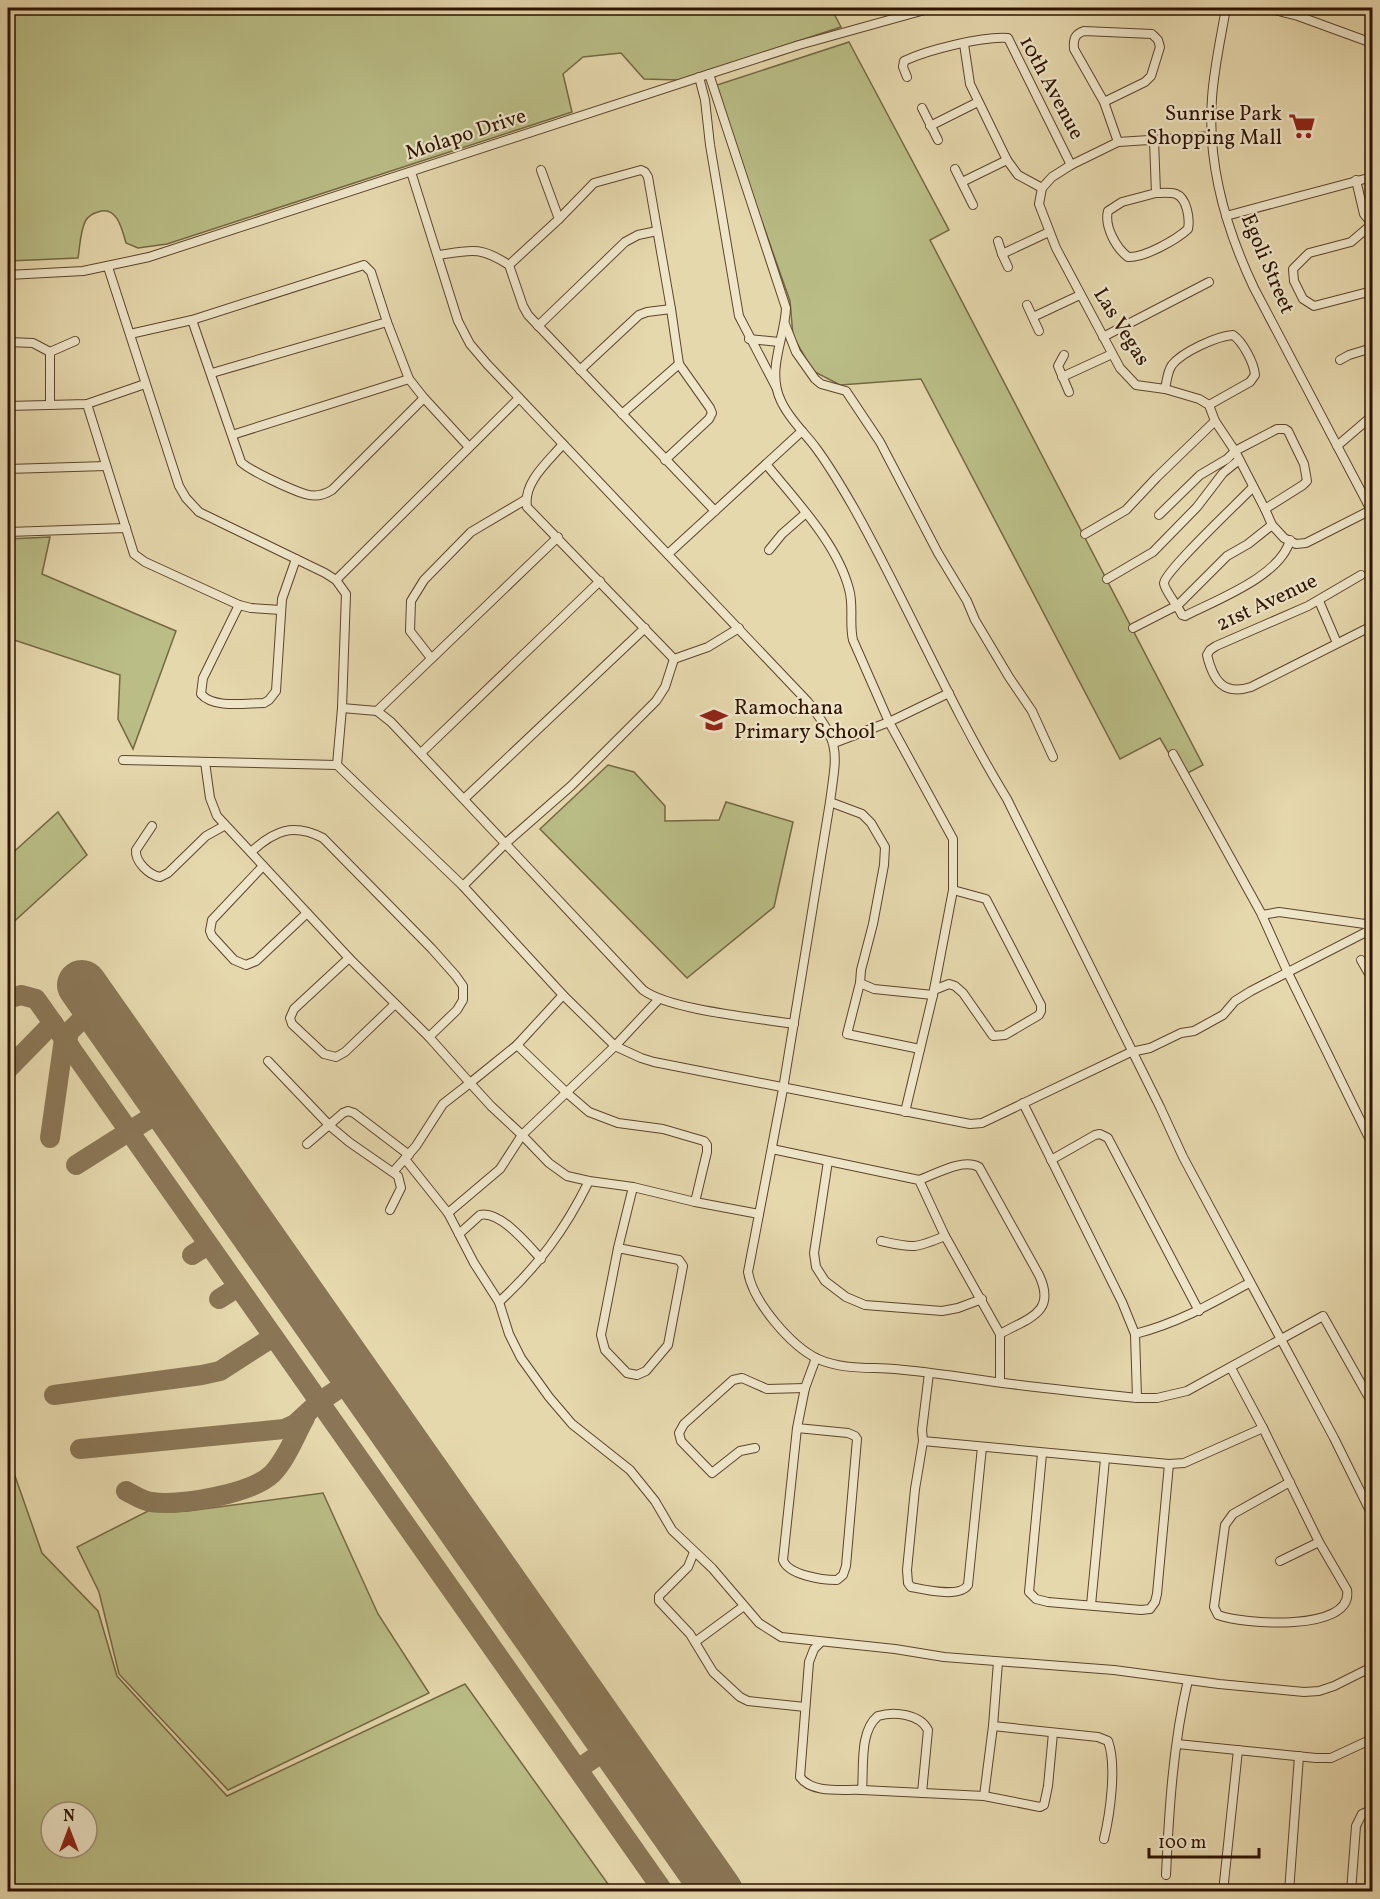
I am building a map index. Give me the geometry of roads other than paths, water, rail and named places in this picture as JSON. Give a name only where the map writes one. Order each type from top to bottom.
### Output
[{"type":"street","name":"Molapo Drive","points":[[8,275],[83,272],[194,243],[799,45],[932,8]]},
{"type":"street","name":"Egoli Street","points":[[1226,8],[1214,80],[1212,136],[1218,186],[1226,216],[1254,288],[1372,511]]},
{"type":"street","points":[[1267,8],[1304,18],[1372,43]]},
{"type":"street","points":[[1104,102],[1145,82],[1151,76],[1160,47],[1155,36],[1148,33],[1084,31],[1073,39],[1074,49],[1104,102],[1118,142]]},
{"type":"street","name":"10th Avenue","points":[[907,77],[903,67],[904,62],[932,50],[1008,38],[1071,165]]},
{"type":"street","points":[[964,44],[968,75],[978,102],[1007,160],[1018,175],[1042,188],[1052,177],[1071,165],[1118,142],[1212,136]]},
{"type":"street","points":[[709,74],[784,297],[785,324],[779,342],[776,370],[781,402],[817,449],[854,507],[948,693],[1007,799],[1183,1157],[1372,1515]]},
{"type":"street","points":[[699,77],[705,100],[710,144],[739,316],[778,391]]},
{"type":"street","points":[[930,126],[978,102]]},
{"type":"street","points":[[922,108],[938,140]]},
{"type":"street","points":[[1154,140],[1156,193]]},
{"type":"street","points":[[962,182],[1007,160]]},
{"type":"street","points":[[955,169],[973,205]]},
{"type":"street","points":[[541,170],[559,219]]},
{"type":"street","points":[[509,265],[594,183],[641,170],[645,172],[648,177],[679,364],[710,408],[711,415],[665,460]]},
{"type":"street","points":[[411,172],[458,321],[470,344],[519,399],[808,702],[830,733],[834,743],[836,761],[794,1024],[748,1272],[749,1282],[763,1306],[792,1341],[816,1358],[830,1364],[852,1368],[894,1369],[1137,1398],[1157,1398],[1179,1393],[1231,1368],[1323,1316],[1372,1403]]},
{"type":"street","points":[[1226,216],[1372,177]]},
{"type":"street","points":[[1356,180],[1364,214],[1372,224],[1351,242],[1309,253],[1293,269],[1293,274],[1304,299],[1314,306],[1372,291]]},
{"type":"street","name":"Las Vegas","points":[[1042,188],[1039,204],[1049,232],[1120,368],[1136,385],[1165,389],[1199,399],[1209,405]]},
{"type":"street","points":[[1156,193],[1177,194],[1183,199],[1188,215],[1188,229],[1180,236],[1142,255],[1128,257],[1122,253],[1108,227],[1106,218],[1108,211],[1122,202],[1156,193]]},
{"type":"street","points":[[538,326],[625,243],[638,235],[657,231]]},
{"type":"street","points":[[1002,254],[1049,232]]},
{"type":"street","points":[[998,241],[1008,267]]},
{"type":"street","points":[[439,255],[472,250],[487,252],[509,265],[523,306],[538,326],[715,511]]},
{"type":"street","points":[[129,334],[192,320],[364,265],[371,272],[409,379],[469,447]]},
{"type":"street","points":[[108,267],[179,486],[192,506],[210,518],[336,580],[346,594],[342,708],[337,765]]},
{"type":"street","points":[[1103,337],[1209,282]]},
{"type":"street","points":[[1033,317],[1080,295]]},
{"type":"street","points":[[1027,305],[1039,331]]},
{"type":"street","points":[[580,370],[639,315],[671,309]]},
{"type":"street","points":[[192,320],[212,373],[239,458],[244,465],[305,495],[326,494],[424,398]]},
{"type":"street","points":[[212,373],[387,321]]},
{"type":"street","points":[[785,324],[796,352],[815,379],[821,384],[846,391],[880,442],[938,553],[967,601],[975,620],[1032,711],[1053,757]]},
{"type":"street","points":[[1165,389],[1168,372],[1183,355],[1225,336],[1233,335],[1238,338],[1255,368],[1255,375],[1250,382],[1209,405],[1215,421],[1235,451],[1272,525],[1280,536],[1296,544],[1306,543],[1372,511]]},
{"type":"street","points":[[749,339],[779,342]]},
{"type":"street","points":[[50,352],[75,341]]},
{"type":"street","points":[[8,342],[33,343],[50,352]]},
{"type":"street","points":[[1340,360],[1372,348]]},
{"type":"street","points":[[50,352],[50,404]]},
{"type":"street","points":[[1060,374],[1112,354]]},
{"type":"street","points":[[1064,355],[1058,364],[1069,392]]},
{"type":"street","points":[[622,414],[679,364]]},
{"type":"street","points":[[232,435],[409,379]]},
{"type":"street","points":[[8,406],[87,404],[145,384]]},
{"type":"street","points":[[336,580],[519,399]]},
{"type":"street","points":[[87,404],[132,549],[138,558],[239,605],[281,610]]},
{"type":"street","points":[[1337,446],[1372,416]]},
{"type":"street","points":[[1085,534],[1126,510],[1156,477],[1215,421]]},
{"type":"street","points":[[1159,515],[1188,484],[1200,475],[1227,459],[1235,451],[1277,429],[1284,429],[1288,431],[1304,464],[1307,481],[1265,508]]},
{"type":"street","points":[[668,554],[802,431]]},
{"type":"street","points":[[563,444],[530,484],[525,500],[530,512],[558,537],[674,658]]},
{"type":"street","points":[[1107,579],[1153,552],[1197,507],[1223,473],[1239,460]]},
{"type":"street","points":[[766,464],[806,513],[834,553],[849,590],[850,628],[853,640],[889,722],[953,839],[953,890],[933,992],[905,1112]]},
{"type":"street","points":[[8,469],[106,466]]},
{"type":"street","points":[[1253,487],[1200,540],[1166,579],[1165,589],[1178,605],[1182,615],[1185,616],[1260,577],[1284,555],[1290,540]]},
{"type":"street","points":[[431,658],[410,631],[411,601],[417,590],[471,532],[525,500]]},
{"type":"street","points":[[769,550],[782,534],[806,513]]},
{"type":"street","points":[[1133,628],[1178,605],[1227,556],[1248,544],[1272,525]]},
{"type":"street","points":[[8,532],[126,528]]},
{"type":"street","points":[[377,711],[558,537]]},
{"type":"street","points":[[239,605],[203,678],[201,694],[210,701],[264,703],[273,697],[277,685],[281,610],[285,590],[296,560]]},
{"type":"street","name":"21st Avenue","points":[[1361,575],[1318,601],[1215,646],[1207,655],[1218,681],[1228,689],[1241,690],[1372,627]]},
{"type":"street","points":[[421,753],[600,581]]},
{"type":"street","points":[[1318,601],[1337,643]]},
{"type":"street","points":[[464,800],[645,628]]},
{"type":"street","points":[[674,658],[708,647],[739,628]]},
{"type":"street","points":[[463,886],[506,843],[571,786],[656,701],[665,687],[674,658]]},
{"type":"street","points":[[834,743],[889,722],[948,693]]},
{"type":"street","points":[[342,708],[377,711],[421,753],[643,990],[658,999],[690,1007],[794,1024]]},
{"type":"street","points":[[1173,754],[1262,915],[1288,974],[1372,1144]]},
{"type":"street","points":[[123,760],[337,765],[463,886],[563,995],[615,1046],[654,1062],[970,1124],[982,1123],[1131,1052],[1150,1048],[1181,1033],[1194,1030],[1223,1015],[1235,1001],[1372,927]]},
{"type":"street","points":[[205,762],[213,809],[224,825],[394,1004],[429,1037],[491,1106],[559,1172],[589,1181],[633,1187],[759,1214]]},
{"type":"street","points":[[830,802],[862,814],[871,823],[885,847],[873,924],[847,1034],[920,1049]]},
{"type":"street","points":[[152,826],[135,854],[153,875],[160,877],[168,873],[206,836],[224,825]]},
{"type":"street","points":[[251,852],[264,840],[282,830],[304,830],[323,838],[432,949],[456,976],[464,992],[458,1011],[429,1037]]},
{"type":"street","points":[[263,866],[212,920],[210,931],[212,936],[234,960],[246,965],[256,962],[307,912]]},
{"type":"street","points":[[860,983],[874,989],[933,992],[949,984],[959,990],[993,1036],[1005,1035],[1039,1015],[1041,1005],[986,898],[953,890]]},
{"type":"street","points":[[1262,915],[1279,912],[1372,927]]},
{"type":"street","points":[[349,957],[294,1009],[290,1018],[292,1024],[324,1054],[336,1057],[345,1052],[394,1004]]},
{"type":"street","points":[[1361,960],[1372,977]]},
{"type":"street","points":[[394,1171],[431,1126],[443,1104],[517,1045],[563,995]]},
{"type":"street","points":[[448,1213],[500,1169],[522,1134],[615,1046],[658,999]]},
{"type":"street","points":[[517,1045],[589,1112],[626,1125],[663,1129],[704,1141],[707,1145],[707,1152],[695,1202]]},
{"type":"street","points":[[268,1061],[330,1126],[349,1142],[394,1171],[401,1188],[390,1210]]},
{"type":"street","points":[[1023,1103],[1122,1302],[1135,1334],[1137,1398]]},
{"type":"street","points":[[308,1144],[343,1113],[351,1112],[407,1157],[448,1213],[474,1263],[499,1302],[518,1353],[549,1397],[572,1424],[630,1470],[655,1501],[672,1530],[712,1568],[759,1623],[780,1637],[998,1662],[1114,1670],[1285,1691],[1319,1692],[1372,1667]]},
{"type":"street","points":[[1051,1160],[1100,1134],[1108,1138],[1199,1311]]},
{"type":"street","points":[[772,1149],[919,1180],[963,1164],[980,1167],[1045,1288],[1046,1297],[1042,1308],[1000,1334]]},
{"type":"street","points":[[828,1161],[814,1253],[816,1267],[825,1281],[846,1297],[865,1305],[942,1311],[982,1299]]},
{"type":"street","points":[[919,1180],[945,1236],[1000,1334],[1000,1382]]},
{"type":"street","points":[[499,1302],[526,1277],[541,1259],[573,1214],[589,1181]]},
{"type":"street","points":[[618,1248],[679,1260],[683,1266],[668,1346],[646,1371],[637,1375],[627,1373],[605,1350],[602,1340],[602,1327],[618,1248],[633,1187]]},
{"type":"street","points":[[459,1234],[480,1215],[491,1215],[520,1237],[541,1259]]},
{"type":"street","points":[[881,1241],[912,1248],[945,1236]]},
{"type":"street","points":[[1135,1334],[1166,1326],[1199,1311],[1249,1282]]},
{"type":"street","points":[[797,1428],[848,1433],[857,1439],[846,1566],[843,1575],[837,1580],[793,1572],[786,1567],[783,1560],[797,1428],[805,1388],[816,1358]]},
{"type":"street","points":[[1231,1368],[1263,1428],[1290,1482],[1319,1542],[1347,1590],[1348,1597],[1344,1604],[1332,1614],[1309,1622],[1283,1623],[1227,1618],[1218,1615],[1214,1607],[1228,1518],[1290,1482]]},
{"type":"street","points":[[929,1373],[907,1578],[911,1587],[956,1593],[961,1592],[968,1585],[982,1447]]},
{"type":"street","points":[[755,1448],[740,1451],[712,1473],[681,1440],[679,1433],[684,1424],[733,1380],[742,1378],[767,1389],[805,1388]]},
{"type":"street","points":[[923,1441],[1042,1454],[1169,1464],[1184,1463],[1263,1428]]},
{"type":"street","points":[[1042,1454],[1029,1592],[1032,1597],[1041,1601],[1141,1610],[1150,1609],[1153,1606],[1156,1594],[1169,1464]]},
{"type":"street","points":[[1091,1605],[1105,1459]]},
{"type":"street","points":[[1280,1561],[1319,1542]]},
{"type":"street","points":[[694,1552],[688,1567],[657,1599],[695,1642],[708,1666],[728,1688],[740,1697],[748,1701],[805,1707]]},
{"type":"street","points":[[695,1642],[744,1606]]},
{"type":"street","points":[[821,1642],[814,1649],[809,1662],[800,1777],[807,1785],[828,1789],[984,1796],[1042,1806],[1048,1786],[1053,1733]]},
{"type":"street","points":[[984,1796],[998,1662]]},
{"type":"street","points":[[1166,1875],[1177,1744],[1188,1680]]},
{"type":"street","points":[[862,1790],[865,1738],[870,1725],[878,1716],[896,1714],[922,1721],[928,1730],[921,1793]]},
{"type":"street","points":[[993,1726],[1098,1737],[1109,1742],[1110,1794],[1104,1839]]},
{"type":"street","points":[[1177,1744],[1331,1758],[1372,1739]]},
{"type":"street","points":[[1223,1892],[1238,1749]]},
{"type":"street","points":[[1289,1892],[1299,1756]]},
{"type":"street","points":[[1351,1892],[1356,1826],[1362,1814],[1372,1810]]},
{"type":"place","name":"Sunrise Park Shopping Mall","points":[[1302,126]]},
{"type":"place","name":"Ramochana Primary School","points":[[714,720]]}]
